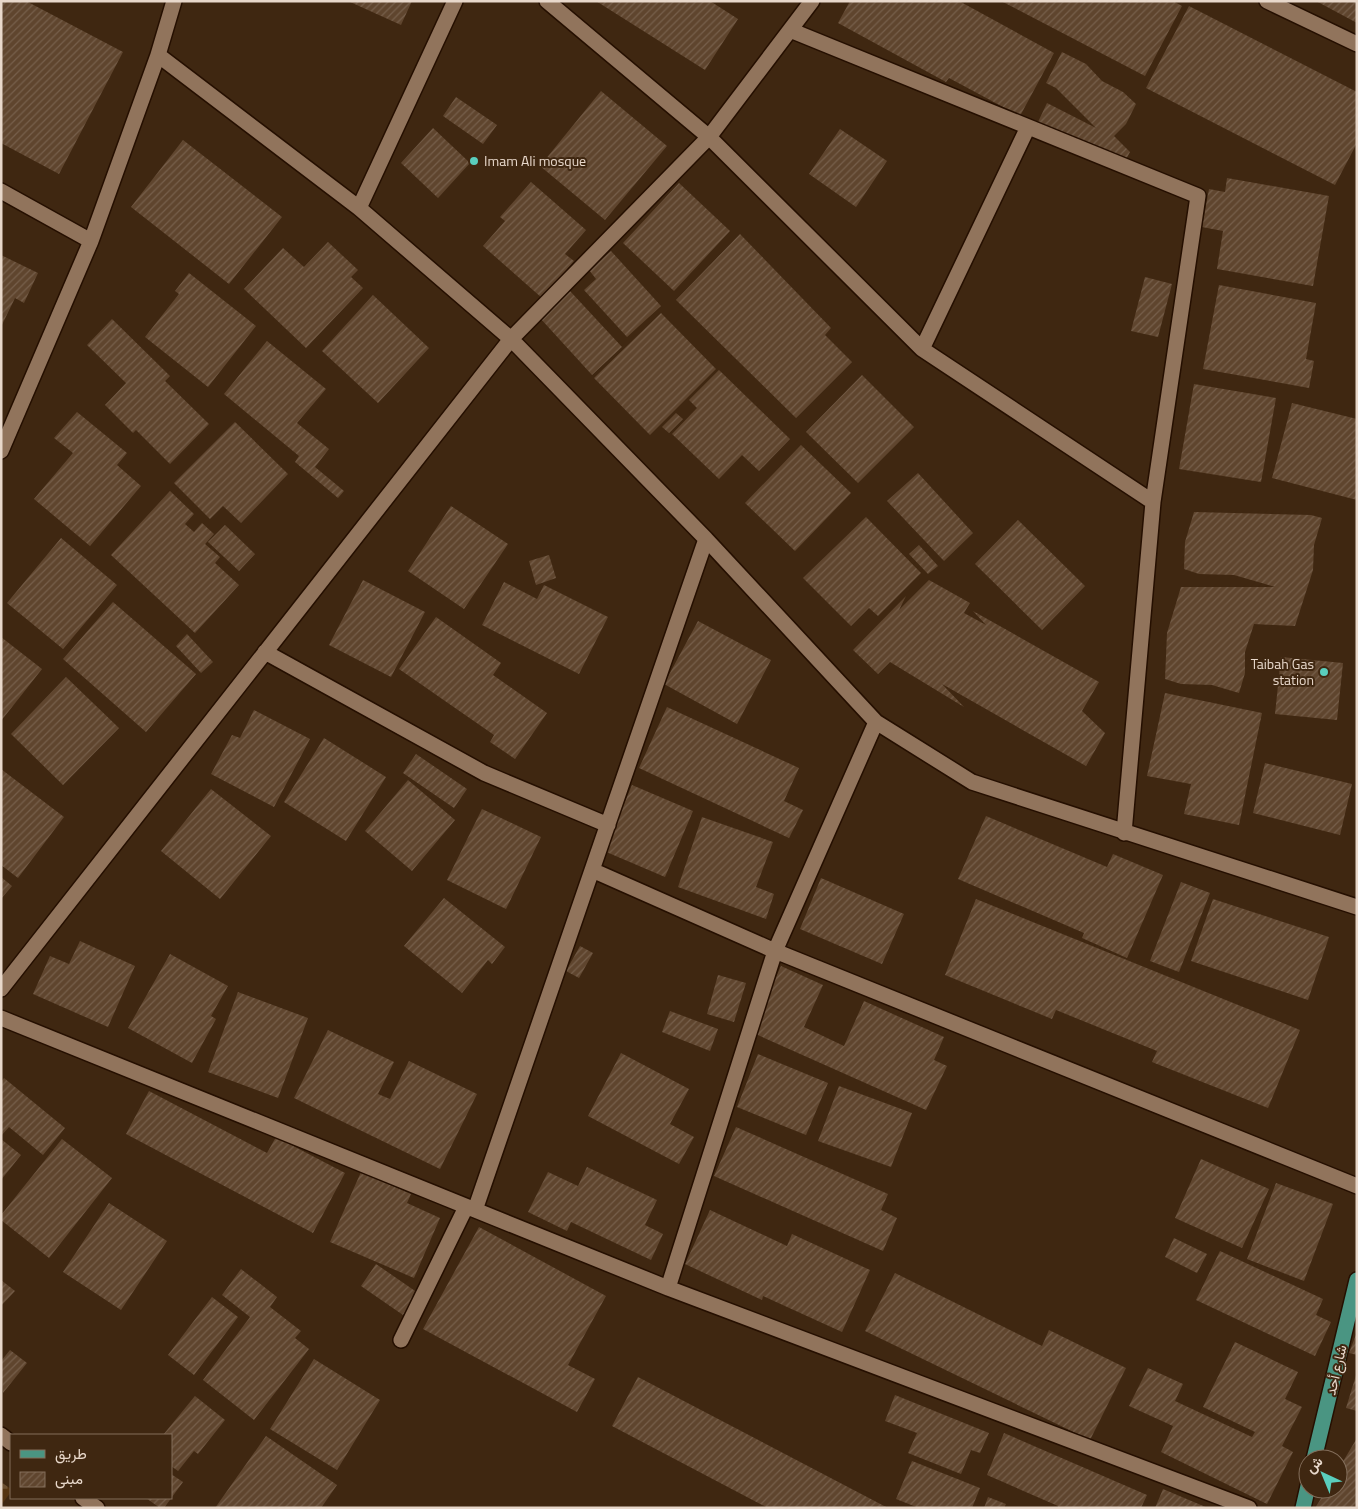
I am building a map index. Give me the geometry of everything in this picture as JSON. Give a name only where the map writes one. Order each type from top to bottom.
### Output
[{"type":"main road","name":"شارع أحد","points":[[1316,1449],[1357,1280]]},
{"type":"street","points":[[1,452],[91,240],[158,55],[174,1]]},
{"type":"street","points":[[359,208],[455,1]]},
{"type":"street","points":[[547,1],[709,137],[922,349],[1154,502]]},
{"type":"street","points":[[1,989],[511,339],[709,137],[812,1]]},
{"type":"street","points":[[1267,1],[1357,44]]},
{"type":"street","points":[[790,30],[1198,196],[1154,502],[1124,832]]},
{"type":"street","points":[[158,55],[359,208],[511,339],[706,539],[876,722],[972,782],[1357,906]]},
{"type":"street","points":[[922,349],[1028,127]]},
{"type":"street","points":[[1,191],[91,240]]},
{"type":"street","points":[[401,1340],[470,1208],[592,870],[706,539]]},
{"type":"street","points":[[265,652],[484,773],[608,824]]},
{"type":"street","points":[[668,1288],[775,951],[876,722]]},
{"type":"street","points":[[592,870],[775,951],[1357,1186]]},
{"type":"street","points":[[1,1018],[668,1288],[1249,1508]]},
{"type":"street","points":[[85,1499],[97,1508]]},
{"type":"green space","points":[[1,1482],[10,1488],[10,1493],[1,1505]]},
{"type":"building","points":[[1,1],[26,1],[123,52],[59,174],[1,143]]},
{"type":"building","points":[[348,1],[412,1],[401,25]]},
{"type":"building","points":[[596,1],[710,1],[738,19],[705,70]]},
{"type":"building","points":[[850,1],[959,1],[1054,53],[1020,116],[949,78],[946,82],[838,23]]},
{"type":"building","points":[[1001,1],[1173,1],[1182,6],[1145,76]]},
{"type":"building","points":[[1316,1],[1357,1],[1357,23]]},
{"type":"building","points":[[1189,6],[1357,92],[1357,143],[1335,185],[1146,88]]},
{"type":"building","points":[[1062,52],[1086,64],[1102,81],[1123,92],[1136,104],[1126,124],[1114,136],[1130,152],[1123,165],[1038,122],[1047,103],[1096,128],[1056,88],[1046,83]]},
{"type":"building","points":[[601,91],[667,146],[605,220],[540,166]]},
{"type":"building","points":[[456,97],[497,125],[483,144],[443,116]]},
{"type":"building","points":[[433,128],[470,163],[438,198],[401,163]]},
{"type":"building","points":[[840,129],[887,161],[856,207],[809,174]]},
{"type":"building","points":[[183,140],[282,217],[229,284],[131,207]]},
{"type":"building","points":[[1227,178],[1329,196],[1313,286],[1217,269],[1223,231],[1202,227],[1209,189],[1225,192]]},
{"type":"building","points":[[531,182],[586,230],[565,254],[574,261],[542,298],[483,246],[505,221],[500,217]]},
{"type":"building","points":[[679,183],[730,231],[674,291],[623,243]]},
{"type":"building","points":[[740,234],[831,328],[825,335],[852,362],[796,418],[676,300]]},
{"type":"building","points":[[328,242],[358,270],[351,277],[363,288],[306,348],[244,289],[283,248],[304,267]]},
{"type":"building","points":[[611,251],[661,306],[627,337],[584,290],[596,279],[589,270]]},
{"type":"building","points":[[1,255],[38,273],[24,303],[15,298],[1,327]]},
{"type":"building","points":[[189,273],[256,326],[208,387],[145,337],[179,294],[175,291]]},
{"type":"building","points":[[1145,277],[1172,284],[1158,337],[1131,331]]},
{"type":"building","points":[[1219,285],[1316,303],[1306,359],[1314,361],[1309,388],[1203,369]]},
{"type":"building","points":[[570,291],[622,347],[592,375],[540,318]]},
{"type":"building","points":[[373,295],[429,348],[378,403],[322,351]]},
{"type":"building","points":[[661,313],[716,369],[650,435],[594,378]]},
{"type":"building","points":[[112,319],[170,376],[165,381],[209,424],[170,464],[136,430],[133,433],[105,405],[126,383],[87,345]]},
{"type":"building","points":[[267,341],[326,389],[297,423],[329,449],[315,467],[344,491],[338,498],[295,462],[299,456],[224,394]]},
{"type":"building","points":[[719,370],[790,439],[759,471],[742,455],[719,479],[672,434],[697,408],[689,400]]},
{"type":"building","points":[[862,375],[914,427],[858,483],[806,432]]},
{"type":"building","points":[[1194,384],[1276,398],[1261,482],[1179,469]]},
{"type":"building","points":[[1292,403],[1357,419],[1357,500],[1272,478]]},
{"type":"building","points":[[77,412],[127,453],[117,465],[141,486],[90,546],[34,499],[73,453],[54,438]]},
{"type":"building","points":[[676,413],[683,419],[669,433],[662,427]]},
{"type":"building","points":[[235,422],[288,474],[241,523],[223,506],[210,519],[174,483]]},
{"type":"building","points":[[801,445],[851,493],[795,551],[745,503]]},
{"type":"building","points":[[918,473],[973,533],[944,561],[887,501]]},
{"type":"building","points":[[170,491],[194,514],[185,524],[194,532],[202,523],[214,534],[205,544],[220,557],[215,563],[239,585],[195,633],[111,555]]},
{"type":"building","points":[[451,506],[508,544],[464,609],[408,571]]},
{"type":"building","points":[[1194,512],[1311,515],[1322,518],[1314,545],[1313,570],[1295,626],[1254,624],[1245,652],[1245,673],[1239,693],[1212,685],[1181,684],[1165,679],[1167,633],[1181,587],[1275,587],[1234,575],[1199,574],[1184,569],[1185,542]]},
{"type":"building","points":[[866,517],[921,573],[878,616],[869,608],[851,626],[803,578]]},
{"type":"building","points":[[1018,520],[1085,586],[1042,630],[975,564]]},
{"type":"building","points":[[225,525],[255,554],[239,571],[208,542]]},
{"type":"building","points":[[61,538],[117,585],[63,649],[7,603]]},
{"type":"building","points":[[919,545],[938,566],[928,574],[909,554]]},
{"type":"building","points":[[549,555],[556,578],[536,585],[529,561]]},
{"type":"building","points":[[363,580],[425,612],[391,677],[329,645]]},
{"type":"building","points":[[929,580],[970,603],[964,613],[986,625],[973,611],[1099,682],[1082,711],[1105,733],[1086,766],[942,684],[964,707],[890,662],[878,674],[853,650],[906,596],[899,610]]},
{"type":"building","points":[[504,582],[537,599],[544,585],[608,617],[579,674],[482,625]]},
{"type":"building","points":[[113,602],[196,674],[146,732],[63,659]]},
{"type":"building","points":[[436,617],[501,663],[493,675],[547,713],[515,759],[490,742],[494,735],[399,669]]},
{"type":"building","points":[[698,621],[771,660],[737,724],[664,684]]},
{"type":"building","points":[[187,634],[213,662],[201,673],[176,646]]},
{"type":"building","points":[[1,637],[42,669],[1,721]]},
{"type":"building","points":[[1281,657],[1343,663],[1337,720],[1275,714]]},
{"type":"building","points":[[66,677],[119,728],[63,785],[11,734]]},
{"type":"building","points":[[1165,693],[1262,713],[1239,825],[1184,814],[1191,784],[1147,776]]},
{"type":"building","points":[[667,707],[799,768],[784,801],[803,810],[789,838],[639,768]]},
{"type":"building","points":[[254,710],[310,739],[274,807],[211,774],[232,735],[240,738]]},
{"type":"building","points":[[324,738],[386,777],[346,841],[284,802]]},
{"type":"building","points":[[416,754],[467,789],[454,808],[403,773]]},
{"type":"building","points":[[1265,763],[1352,784],[1340,835],[1253,813]]},
{"type":"building","points":[[1,769],[64,817],[18,878],[1,865]]},
{"type":"building","points":[[408,780],[455,820],[412,871],[365,831]]},
{"type":"building","points":[[632,785],[693,811],[665,877],[604,851]]},
{"type":"building","points":[[211,789],[271,836],[220,899],[161,851]]},
{"type":"building","points":[[482,809],[541,837],[506,909],[447,880]]},
{"type":"building","points":[[986,816],[1107,867],[1113,854],[1163,875],[1127,958],[1082,938],[1084,933],[958,879]]},
{"type":"building","points":[[702,817],[773,842],[756,887],[774,894],[766,919],[678,887]]},
{"type":"building","points":[[1,877],[12,886],[1,899]]},
{"type":"building","points":[[821,878],[904,914],[882,964],[800,929]]},
{"type":"building","points":[[1181,882],[1210,893],[1179,972],[1150,961]]},
{"type":"building","points":[[444,898],[505,947],[492,964],[488,960],[462,993],[404,946]]},
{"type":"building","points":[[976,899],[1300,1030],[1268,1108],[1152,1062],[1157,1051],[1056,1010],[1052,1019],[945,975]]},
{"type":"building","points":[[1213,899],[1329,937],[1308,1000],[1191,961]]},
{"type":"building","points":[[80,941],[135,966],[108,1027],[33,994],[50,956],[69,964]]},
{"type":"building","points":[[580,946],[593,953],[579,978],[566,971]]},
{"type":"building","points":[[170,954],[228,986],[211,1016],[216,1019],[192,1063],[128,1028]]},
{"type":"building","points":[[781,966],[823,985],[804,1027],[844,1046],[864,1001],[944,1037],[934,1060],[947,1066],[926,1110],[751,1032]]},
{"type":"building","points":[[718,975],[746,983],[734,1022],[707,1014]]},
{"type":"building","points":[[238,992],[308,1018],[278,1098],[208,1072]]},
{"type":"building","points":[[670,1011],[718,1029],[710,1051],[662,1032]]},
{"type":"building","points":[[328,1030],[394,1062],[378,1094],[390,1099],[409,1061],[477,1094],[440,1169],[294,1098]]},
{"type":"building","points":[[621,1053],[689,1089],[670,1124],[694,1137],[679,1164],[588,1116]]},
{"type":"building","points":[[758,1054],[828,1083],[806,1135],[737,1107]]},
{"type":"building","points":[[4,1078],[65,1128],[43,1155],[9,1127],[1,1136],[1,1082]]},
{"type":"building","points":[[839,1086],[912,1113],[891,1167],[818,1141]]},
{"type":"building","points":[[149,1091],[267,1153],[276,1137],[345,1173],[313,1233],[126,1134]]},
{"type":"building","points":[[736,1127],[888,1194],[881,1210],[897,1218],[883,1251],[714,1176]]},
{"type":"building","points":[[1,1139],[21,1155],[1,1180]]},
{"type":"building","points":[[62,1139],[112,1178],[49,1258],[1,1220],[1,1215]]},
{"type":"building","points":[[1201,1159],[1269,1189],[1242,1248],[1175,1218]]},
{"type":"building","points":[[587,1167],[657,1200],[645,1225],[663,1234],[651,1260],[571,1222],[567,1231],[528,1212],[548,1172],[578,1186]]},
{"type":"building","points":[[361,1172],[411,1194],[407,1203],[440,1218],[414,1278],[330,1242]]},
{"type":"building","points":[[1276,1183],[1333,1204],[1304,1281],[1247,1259]]},
{"type":"building","points":[[109,1203],[167,1241],[121,1310],[63,1272]]},
{"type":"building","points":[[710,1210],[787,1246],[792,1234],[870,1270],[842,1332],[763,1296],[762,1300],[685,1264]]},
{"type":"building","points":[[479,1227],[606,1296],[568,1365],[595,1379],[577,1412],[423,1329]]},
{"type":"building","points":[[1174,1238],[1207,1254],[1197,1273],[1165,1257]]},
{"type":"building","points":[[1220,1251],[1323,1299],[1316,1315],[1331,1322],[1315,1356],[1196,1300]]},
{"type":"building","points":[[376,1264],[418,1293],[403,1315],[361,1286]]},
{"type":"building","points":[[241,1269],[277,1297],[270,1307],[301,1331],[295,1338],[309,1349],[254,1420],[203,1380],[250,1317],[222,1295]]},
{"type":"building","points":[[895,1273],[1042,1346],[1049,1330],[1126,1368],[1090,1440],[865,1331]]},
{"type":"building","points":[[1,1280],[15,1291],[1,1306]]},
{"type":"building","points":[[212,1297],[238,1317],[194,1375],[168,1355]]},
{"type":"building","points":[[1357,1332],[1357,1355],[1349,1353]]},
{"type":"building","points":[[1235,1342],[1298,1372],[1285,1399],[1302,1407],[1282,1446],[1293,1452],[1267,1504],[1161,1452],[1173,1426],[1129,1406],[1148,1368],[1183,1384],[1175,1401],[1252,1437],[1255,1432],[1203,1407]]},
{"type":"building","points":[[10,1350],[27,1363],[3,1393],[1,1361]]},
{"type":"building","points":[[314,1359],[380,1400],[337,1470],[270,1429]]},
{"type":"building","points":[[1357,1372],[1357,1411],[1346,1408]]},
{"type":"building","points":[[638,1377],[888,1508],[768,1508],[612,1426]]},
{"type":"building","points":[[895,1395],[989,1433],[980,1453],[971,1450],[961,1474],[908,1453],[917,1433],[885,1421]]},
{"type":"building","points":[[195,1396],[225,1420],[198,1454],[194,1451],[178,1471],[172,1467],[172,1434],[164,1434]]},
{"type":"building","points":[[1004,1433],[1147,1495],[1141,1508],[1057,1508],[1058,1506],[987,1475]]},
{"type":"building","points":[[266,1436],[337,1485],[321,1508],[215,1508]]},
{"type":"building","points":[[1357,1438],[1357,1508],[1315,1508],[1321,1499],[1348,1499],[1348,1453]]},
{"type":"building","points":[[912,1461],[980,1488],[972,1508],[919,1508],[896,1499]]},
{"type":"building","points":[[172,1475],[183,1482],[172,1497]]},
{"type":"building","points":[[1163,1489],[1208,1508],[1155,1508]]},
{"type":"building","points":[[988,1497],[1006,1504],[1004,1508],[984,1508]]},
{"type":"building","points":[[147,1499],[171,1499],[164,1508],[160,1508]]},
{"type":"place","name":"Imam Ali mosque","points":[[474,161]]},
{"type":"place","name":"Taibah Gas station","points":[[1324,672]]}]
